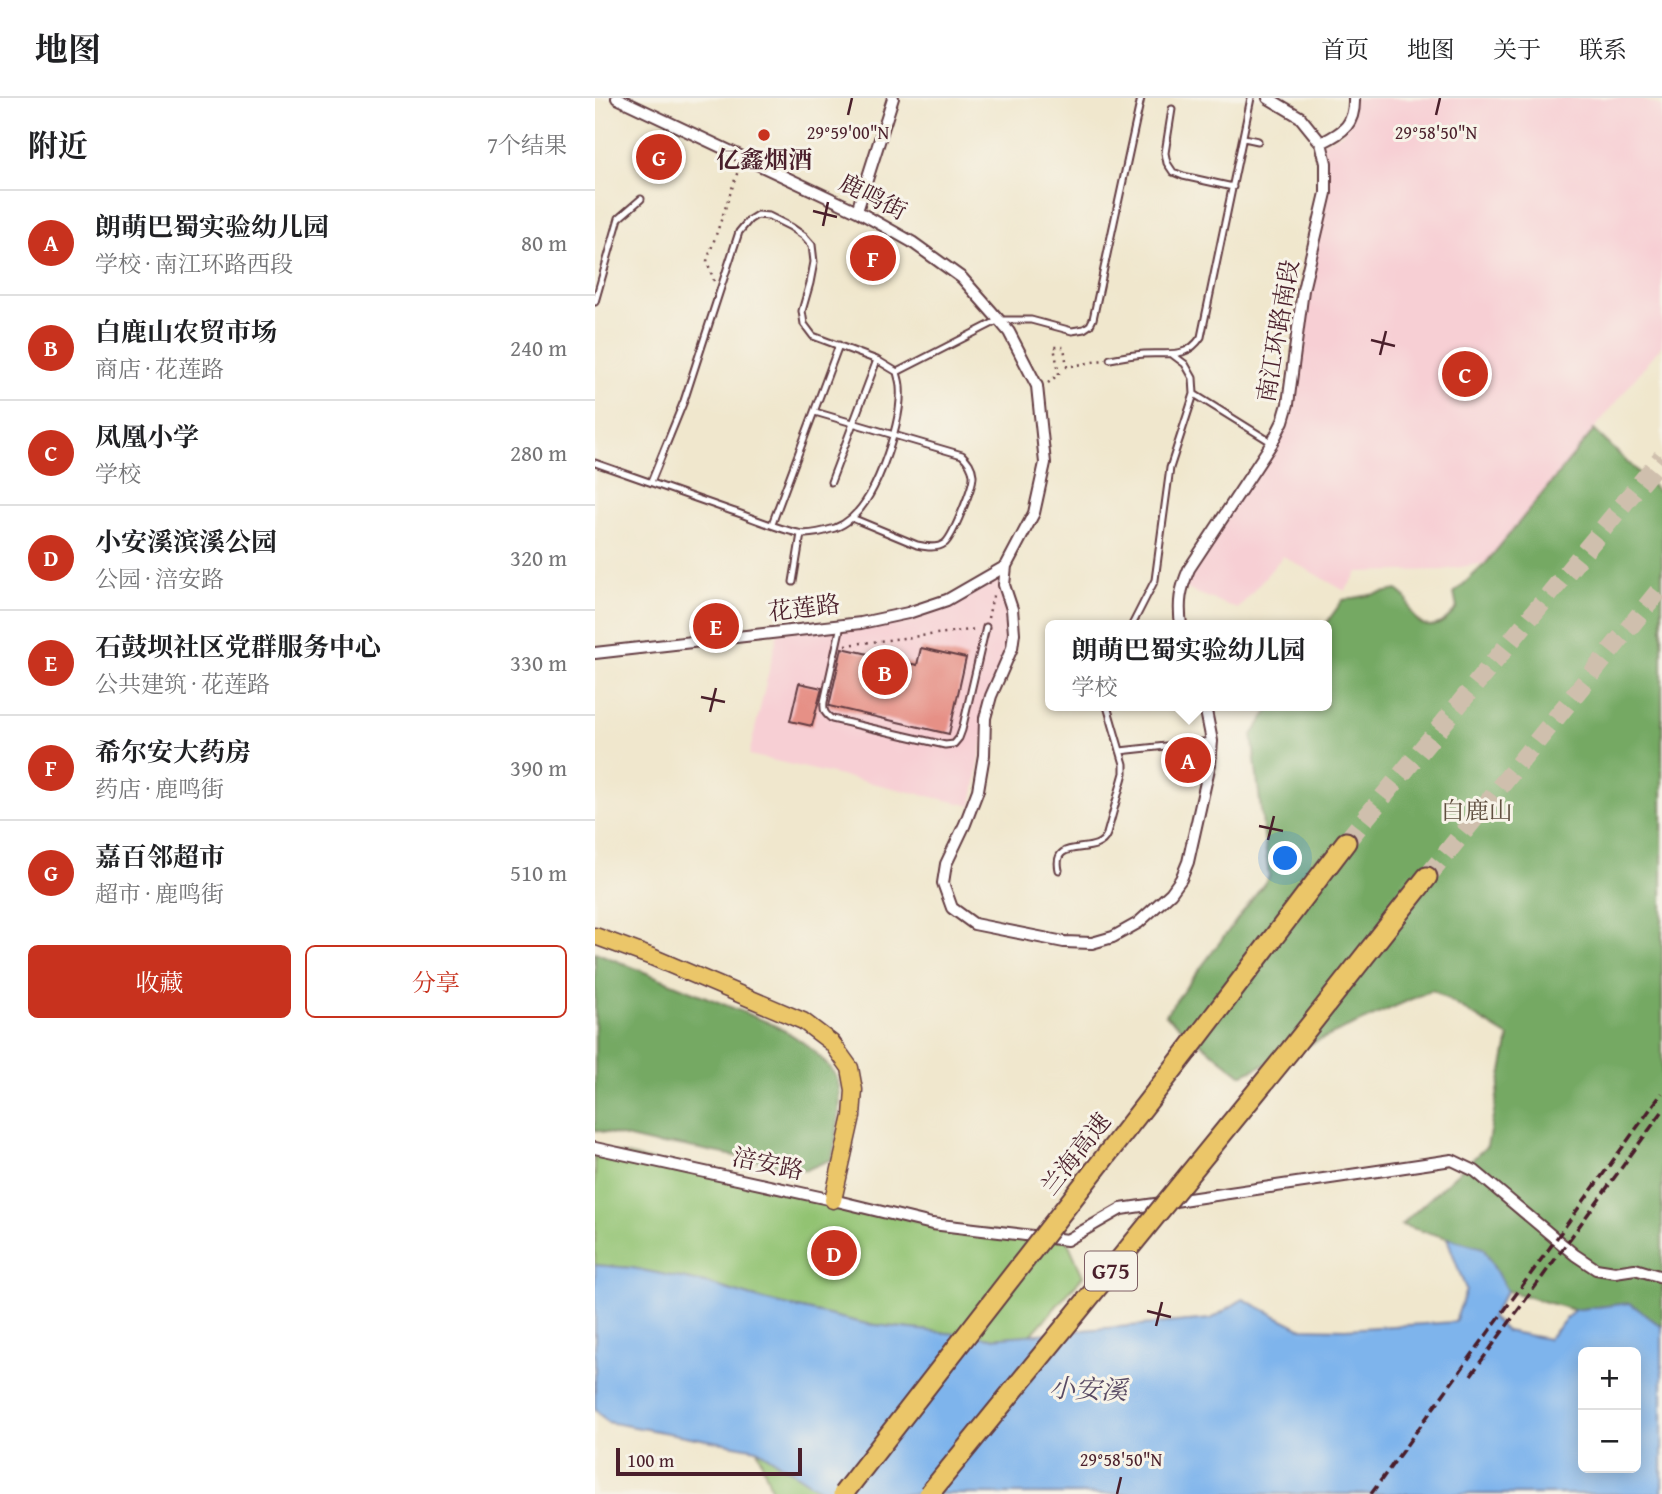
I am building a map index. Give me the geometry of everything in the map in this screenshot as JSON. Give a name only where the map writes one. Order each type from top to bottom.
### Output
[{"type":"highway","name":"兰海高速","points":[[843,1494],[1346,842]]},
{"type":"highway","name":"G75","points":[[929,1494],[1292,1048],[1427,877]]},
{"type":"main road","points":[[595,936],[652,957],[803,1021],[832,1043],[849,1068],[854,1090],[852,1116],[832,1200]]},
{"type":"street","name":"鹿鸣街","points":[[617,98],[857,211],[912,242],[963,278],[1009,331],[1037,386]]},
{"type":"street","points":[[857,211],[893,98]]},
{"type":"street","points":[[1268,98],[1300,117],[1321,143],[1342,133],[1355,114],[1354,98]]},
{"type":"street","name":"南江环路南段","points":[[1180,620],[1181,587],[1189,569],[1272,443],[1283,421],[1288,404],[1303,290],[1326,193],[1326,163],[1321,143]]},
{"type":"street","points":[[1037,386],[1045,463],[1034,513],[1006,566],[1004,585],[1012,609],[1012,648],[991,696],[985,718],[984,755],[978,790],[946,864],[943,883],[952,908],[974,923],[1064,942],[1092,943],[1113,937],[1138,923],[1171,894],[1188,862],[1210,764],[1212,741],[1206,711]]},
{"type":"street","name":"花莲路","points":[[595,653],[841,625],[908,613],[947,600],[1006,566]]},
{"type":"street","name":"涪安路","points":[[595,1148],[932,1224],[1067,1240],[1121,1209],[1452,1160],[1475,1171],[1574,1255],[1596,1269],[1615,1272],[1635,1269],[1662,1277]]},
{"type":"lane","points":[[897,372],[999,320],[1031,320],[1072,331],[1090,325],[1141,98]]},
{"type":"lane","points":[[1110,359],[1148,354],[1173,355],[1192,347],[1201,337],[1251,98]]},
{"type":"lane","points":[[1172,108],[1165,153],[1173,172],[1233,187]]},
{"type":"lane","points":[[1244,138],[1258,141]]},
{"type":"lane","points":[[595,302],[619,218],[641,199]]},
{"type":"lane","points":[[595,463],[801,534],[838,527],[852,518],[864,503],[877,482],[893,435],[901,388],[897,372],[877,360],[813,336],[804,324],[802,311],[814,262],[811,246],[804,236],[769,216],[757,215],[739,232],[684,401],[651,482]]},
{"type":"lane","points":[[772,524],[839,345]]},
{"type":"lane","points":[[1135,620],[1155,580],[1170,468],[1194,394],[1192,378],[1185,364],[1173,355]]},
{"type":"lane","points":[[831,482],[877,360]]},
{"type":"lane","points":[[1194,394],[1272,443]]},
{"type":"lane","points":[[815,412],[962,456],[969,462],[972,483],[951,534],[938,546],[917,545],[852,518]]},
{"type":"lane","points":[[793,582],[801,534]]},
{"type":"lane","points":[[841,625],[824,702],[826,715],[832,719],[945,745],[954,744],[962,730],[986,627]]},
{"type":"lane","points":[[1059,870],[1058,857],[1062,852],[1098,845],[1105,840],[1124,773],[1124,764],[1108,711]]},
{"type":"lane","points":[[1120,751],[1212,741]]},
{"type":"path","points":[[718,294],[707,261],[743,157]]},
{"type":"path","points":[[1037,386],[1051,382],[1059,374],[1054,347],[1064,347],[1067,367],[1110,359]]},
{"type":"path","points":[[835,654],[839,653],[841,644],[850,646],[986,627],[995,584],[1006,566]]},
{"type":"shaded area","points":[[1354,98],[1637,98],[1662,106],[1662,345],[1486,563],[1442,570],[1358,572],[1345,591],[1283,556],[1238,609],[1181,587],[1283,421],[1299,312],[1326,193],[1321,143],[1342,133]]},
{"type":"shaded area","points":[[1006,566],[1014,633],[991,696],[972,806],[749,755],[778,632],[861,623],[947,600]]},
{"type":"green space","name":"白鹿山","points":[[1594,430],[1662,495],[1662,1327],[1630,1303],[1574,1310],[1507,1291],[1483,1248],[1401,1225],[1487,1146],[1509,1037],[1432,990],[1241,1075],[1165,1015],[1269,877],[1252,735],[1269,711],[1332,711],[1332,620],[1329,620],[1343,600],[1397,590],[1406,598],[1417,620],[1423,625],[1435,626],[1457,608],[1454,593],[1486,563]]},
{"type":"green space","points":[[595,952],[765,1021],[791,1034],[814,1051],[834,1072],[839,1087],[839,1118],[832,1159],[806,1170],[674,1144],[659,1145],[595,1130]]},
{"type":"green space","points":[[595,1148],[932,1224],[1067,1240],[1083,1276],[1031,1335],[992,1338],[867,1324],[763,1300],[705,1283],[632,1268],[595,1265]]},
{"type":"green space","points":[[757,1449],[827,1494],[773,1494]]},
{"type":"water","name":"小安溪","points":[[1447,1238],[1483,1248],[1507,1291],[1491,1317],[1506,1331],[1548,1339],[1574,1310],[1630,1303],[1662,1327],[1662,1494],[827,1494],[757,1449],[607,1422],[595,1409],[595,1265],[632,1268],[705,1283],[763,1300],[867,1324],[991,1338],[1211,1319],[1243,1299],[1300,1328],[1345,1329],[1455,1322],[1466,1290]]},
{"type":"building","points":[[842,648],[917,665],[921,648],[966,658],[949,734],[829,706]]},
{"type":"building","points":[[799,683],[822,688],[812,726],[790,721]]},
{"type":"tunnel","points":[[1346,842],[1662,457]]},
{"type":"tunnel","points":[[1427,877],[1662,587]]},
{"type":"railway","points":[[1371,1494],[1662,1093]]},
{"type":"railway","points":[[1471,1375],[1662,1112]]},
{"type":"place","name":"亿鑫烟酒","points":[[764,135]]},
{"type":"place","name":"嘉百邻超市","points":[[659,157]]},
{"type":"place","name":"希尔安大药房","points":[[873,258]]},
{"type":"place","name":"凤凰小学","points":[[1465,374]]},
{"type":"place","name":"石鼓坝社区党群服务中心","points":[[716,626]]},
{"type":"place","name":"白鹿山农贸市场","points":[[885,672]]},
{"type":"place","name":"朗萌巴蜀实验幼儿园","points":[[1188,760]]},
{"type":"place","name":"小安溪滨溪公园","points":[[834,1253]]}]
